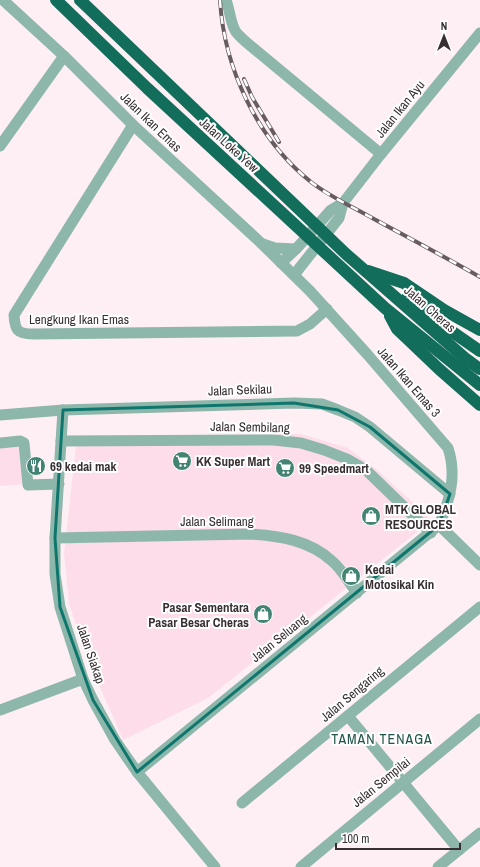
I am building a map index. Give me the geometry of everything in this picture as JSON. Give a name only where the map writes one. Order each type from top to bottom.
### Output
[{"type":"highway","name":"Jalan Loke Yew","points":[[56,0],[146,88],[385,308]]},
{"type":"highway","name":"Jalan Loke Yew","points":[[80,0],[363,269]]},
{"type":"highway","points":[[363,269],[404,282],[444,310],[480,330]]},
{"type":"highway","points":[[363,269],[399,292],[438,322],[480,351]]},
{"type":"highway","name":"Jalan Cheras","points":[[363,269],[480,370]]},
{"type":"highway","points":[[385,308],[397,329],[480,405]]},
{"type":"highway","name":"Jalan Cheras","points":[[385,308],[480,385]]},
{"type":"street","name":"Jalan Ikan Emas","points":[[3,0],[64,56],[133,125],[294,275]]},
{"type":"street","points":[[229,2],[232,24],[237,33],[381,154]]},
{"type":"street","name":"Jalan Ikan Ayu","points":[[281,263],[296,249],[331,210],[343,203],[480,33]]},
{"type":"street","points":[[0,146],[64,56]]},
{"type":"street","name":"Lengkung Ikan Emas","points":[[133,125],[14,315],[15,327],[19,332],[34,334],[298,331],[310,324],[327,309]]},
{"type":"street","name":"Jalan Ikan Ayu","points":[[294,275],[339,218],[343,203]]},
{"type":"street","points":[[260,242],[275,248],[296,249]]},
{"type":"street","points":[[307,259],[304,271],[306,282],[310,291]]},
{"type":"street","name":"Jalan Ikan Emas 3","points":[[294,275],[327,309],[448,448],[451,458],[453,480],[450,494],[435,529]]},
{"type":"street","name":"Jalan Sekilau","points":[[0,415],[63,410],[294,403],[322,404],[338,410],[370,427],[450,494]]},
{"type":"street","name":"Jalan Siakap","points":[[63,410],[55,538],[55,574],[60,607],[83,679],[115,740],[137,772],[215,867]]},
{"type":"street","name":"Jalan Sembilang","points":[[61,440],[266,440],[301,443],[347,459],[366,470],[480,565]]},
{"type":"street","points":[[0,443],[24,443],[28,485],[58,484]]},
{"type":"street","name":"Jalan Seluang","points":[[137,772],[435,529]]},
{"type":"street","name":"Jalan Selimang","points":[[55,538],[250,534],[277,536],[297,541],[322,552],[333,562],[357,593]]},
{"type":"street","name":"Jalan Sengaring","points":[[242,803],[480,607]]},
{"type":"street","points":[[0,710],[83,679]]},
{"type":"street","points":[[348,716],[459,850]]},
{"type":"street","name":"Jalan Sempilai","points":[[301,867],[480,719]]},
{"type":"street","points":[[440,866],[480,833]]},
{"type":"highlighted area","points":[[294,403],[338,410],[370,427],[450,494],[439,525],[137,772],[93,700],[60,607],[55,538],[63,410]]},
{"type":"shaded area","points":[[301,434],[348,448],[376,469],[432,520],[208,698],[123,740],[84,650],[69,603],[64,554],[77,437]]},
{"type":"shaded area","points":[[21,445],[25,484],[0,486],[0,447]]},
{"type":"railway","points":[[220,0],[228,51],[236,76],[260,123],[275,145],[292,165],[311,182],[334,197],[480,277]]},
{"type":"railway","points":[[244,79],[252,97],[279,142]]},
{"type":"place","name":"KK Super Mart","points":[[182,461]]},
{"type":"place","name":"69 kedai mak","points":[[36,466]]},
{"type":"place","name":"99 Speedmart","points":[[285,468]]},
{"type":"place","name":"MTK GLOBAL RESOURCES","points":[[371,516]]},
{"type":"place","name":"Kedai Motosikal Kin","points":[[351,576]]},
{"type":"place","name":"Pasar Sementara Pasar Besar Cheras","points":[[263,614]]},
{"type":"district","name":"TAMAN TENAGA","points":[[382,739]]}]
